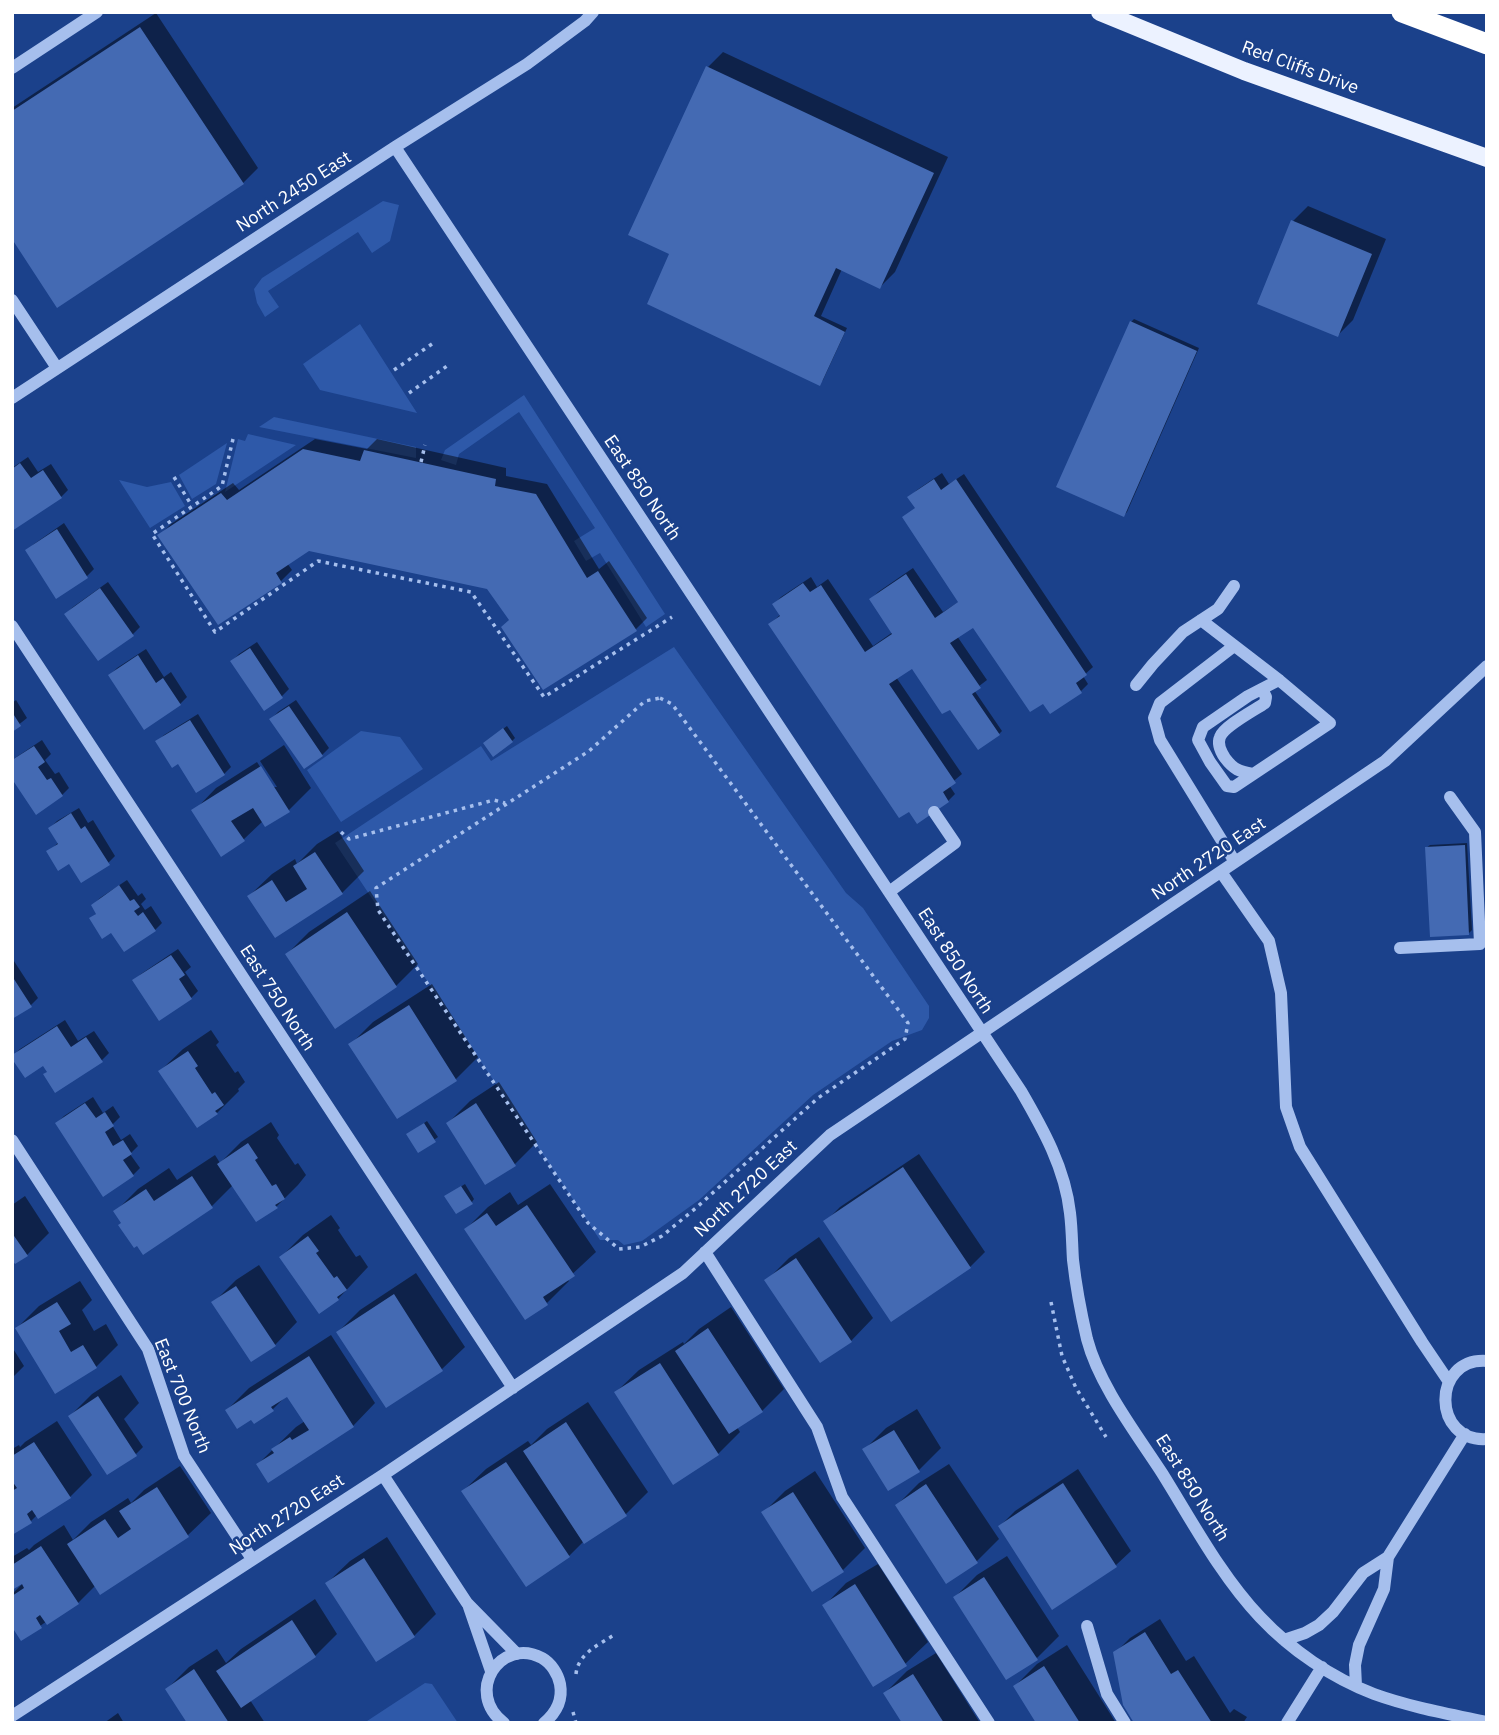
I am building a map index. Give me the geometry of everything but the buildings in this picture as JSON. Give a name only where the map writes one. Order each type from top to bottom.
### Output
[{"type":"highway","points":[[1404,13],[1487,44]]},
{"type":"highway","points":[[1404,13],[1487,50]]},
{"type":"main road","name":"Red Cliffs Drive","points":[[1100,12],[1244,71],[1487,158]]},
{"type":"street","points":[[12,68],[97,12]]},
{"type":"street","name":"North 2450 East","points":[[12,398],[395,147],[527,64],[586,21],[593,12]]},
{"type":"street","name":"East 850 North","points":[[395,147],[1042,1126],[1059,1166],[1070,1211],[1078,1300],[1088,1342],[1106,1384],[1232,1582],[1259,1616],[1284,1640],[1322,1667],[1356,1686],[1414,1707],[1487,1722]]},
{"type":"street","points":[[12,300],[57,368]]},
{"type":"street","points":[[1136,685],[1183,632],[1218,609],[1234,586]]},
{"type":"street","points":[[1201,620],[1279,680],[1330,723],[1234,787],[1227,786],[1198,740],[1203,727],[1248,696],[1279,680]]},
{"type":"street","name":"East 750 North","points":[[12,626],[513,1388]]},
{"type":"street","points":[[1234,646],[1160,703],[1154,718],[1160,740],[1235,862]]},
{"type":"street","name":"North 2720 East","points":[[12,1716],[383,1475],[683,1272],[830,1135],[1385,761],[1487,666]]},
{"type":"street","points":[[1253,775],[1236,770],[1228,762],[1220,750],[1219,738],[1224,730],[1265,703],[1266,697],[1262,688]]},
{"type":"street","points":[[1400,948],[1480,944],[1475,832],[1450,797]]},
{"type":"street","points":[[888,892],[955,843],[934,812]]},
{"type":"street","points":[[1221,872],[1269,942],[1280,993],[1286,1107],[1300,1147],[1449,1382]]},
{"type":"street","name":"East 700 North","points":[[12,1140],[148,1349],[184,1456],[252,1559]]},
{"type":"street","points":[[705,1252],[817,1427],[842,1497],[989,1723]]},
{"type":"street","points":[[1487,1361],[1468,1364],[1457,1371],[1445,1394],[1445,1408],[1458,1430],[1481,1440],[1487,1439]]},
{"type":"street","points":[[1356,1686],[1355,1665],[1359,1645],[1384,1589],[1388,1557],[1465,1434]]},
{"type":"street","points":[[383,1475],[467,1603],[517,1654]]},
{"type":"street","points":[[1284,1640],[1319,1625],[1333,1612],[1363,1573],[1388,1557]]},
{"type":"street","points":[[467,1603],[491,1671]]},
{"type":"street","points":[[1087,1626],[1107,1694],[1125,1723]]},
{"type":"street","points":[[504,1723],[490,1707],[486,1683],[498,1663],[507,1657],[528,1653],[547,1661],[560,1681],[558,1705],[544,1723]]},
{"type":"street","points":[[1287,1723],[1322,1667]]},
{"type":"street","points":[[558,1705],[564,1723]]},
{"type":"path","points":[[394,370],[432,344]]},
{"type":"path","points":[[409,393],[447,366]]},
{"type":"path","points":[[233,439],[222,486],[152,534],[215,632],[318,561],[331,563],[471,592],[544,697],[672,617]]},
{"type":"path","points":[[421,462],[425,445]]},
{"type":"path","points":[[174,477],[192,506]]},
{"type":"path","points":[[660,698],[672,704],[908,1023],[905,1039],[818,1098],[662,1236],[640,1247],[619,1249],[588,1223],[379,910],[376,888],[506,804],[589,751],[645,701],[660,698]]},
{"type":"path","points":[[341,832],[349,839],[494,800],[506,804]]},
{"type":"path","points":[[1051,1302],[1062,1356],[1076,1388],[1106,1437]]},
{"type":"path","points":[[577,1682],[575,1670],[580,1660],[587,1652],[614,1635]]},
{"type":"path","points":[[576,1704],[573,1713],[576,1723]]},
{"type":"shaded area","points":[[383,201],[399,205],[390,241],[372,253],[358,232],[268,291],[279,307],[265,317],[257,303],[254,289],[262,278]]},
{"type":"shaded area","points":[[360,324],[417,413],[320,390],[303,364]]},
{"type":"shaded area","points":[[524,395],[665,614],[646,627],[600,553],[586,561],[574,541],[595,528],[519,412],[459,454],[456,465],[441,460],[445,450]]},
{"type":"shaded area","points":[[274,417],[416,447],[416,458],[259,427]]},
{"type":"shaded area","points":[[248,434],[296,445],[225,492],[238,439],[245,441]]},
{"type":"shaded area","points":[[227,443],[216,484],[192,499],[179,475]]},
{"type":"shaded area","points":[[119,480],[147,487],[171,482],[185,506],[150,528]]},
{"type":"shaded area","points":[[674,647],[846,893],[863,908],[929,1006],[929,1018],[922,1030],[892,1041],[813,1095],[699,1200],[642,1241],[624,1245],[618,1240],[600,1240],[335,843],[481,746],[491,761]]},
{"type":"shaded area","points":[[361,731],[400,737],[423,769],[341,822],[307,770]]},
{"type":"shaded area","points":[[425,1683],[432,1684],[458,1723],[364,1723]]}]
